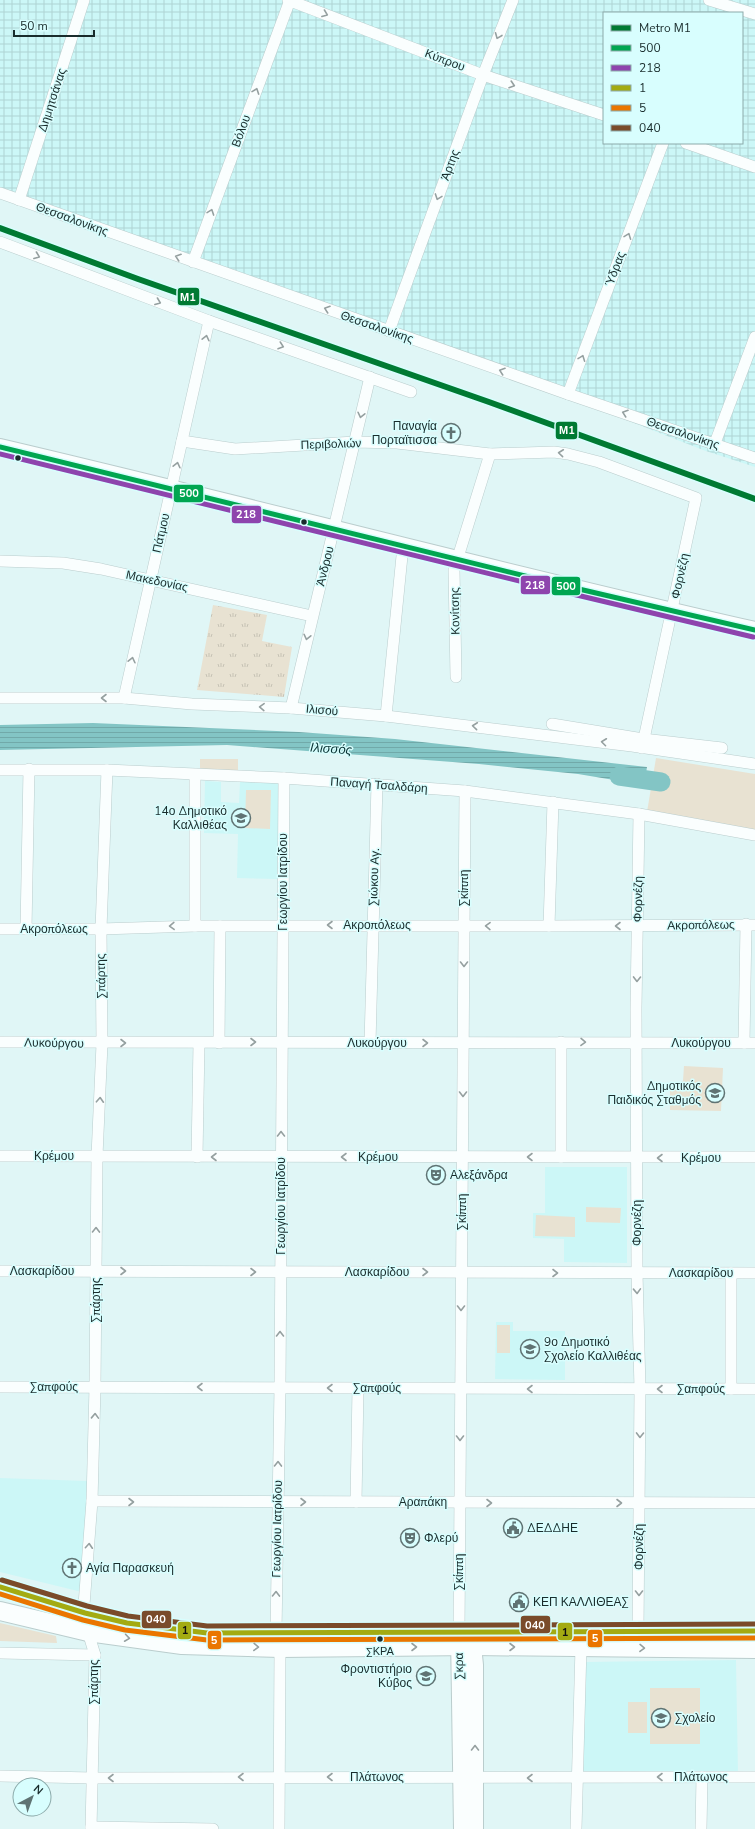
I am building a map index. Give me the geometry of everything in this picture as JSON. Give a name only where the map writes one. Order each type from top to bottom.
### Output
[{"type":"main road","points":[[0,1587],[85,1613],[127,1623],[278,1640]]},
{"type":"main road","points":[[0,1610],[88,1632],[182,1645],[278,1640],[463,1642],[581,1647],[755,1649]]},
{"type":"main road","points":[[463,1642],[638,1632],[755,1631]]},
{"type":"street","name":"Δημητσάνας","points":[[19,200],[84,0]]},
{"type":"street","name":"Κύπρου","points":[[289,0],[483,75],[603,115]]},
{"type":"street","name":"Βόλου","points":[[193,262],[289,0]]},
{"type":"street","name":"Άρτης","points":[[389,331],[483,75],[513,0]]},
{"type":"street","points":[[714,5],[755,14]]},
{"type":"street","name":"Ύδρας","points":[[568,394],[663,144]]},
{"type":"street","points":[[689,144],[755,167]]},
{"type":"street","name":"Θεσσαλονίκης","points":[[0,193],[568,394],[715,443],[755,458]]},
{"type":"street","points":[[0,253],[5,244],[210,321],[411,392]]},
{"type":"street","name":"Πάτμου","points":[[124,698],[210,321]]},
{"type":"street","points":[[715,443],[755,337]]},
{"type":"street","name":"Άνδρου","points":[[291,708],[370,377]]},
{"type":"street","name":"Περιβολιών","points":[[182,440],[235,449],[354,442],[404,444],[490,454],[554,452],[599,462],[696,498]]},
{"type":"street","points":[[0,447],[172,487],[457,560],[755,630]]},
{"type":"street","name":"Κονίτσης","points":[[456,677],[454,570],[490,454]]},
{"type":"street","name":"Φορνέζη","points":[[643,743],[696,498]]},
{"type":"street","points":[[386,716],[403,546]]},
{"type":"street","name":"Μακεδονίας","points":[[0,561],[63,563],[101,568],[312,616]]},
{"type":"street","name":"Ιλισού","points":[[0,698],[124,698],[192,704],[291,708],[386,716],[643,743]]},
{"type":"street","points":[[552,724],[755,764]]},
{"type":"street","points":[[643,743],[722,748]]},
{"type":"street","name":"Παναγή Τσαλδάρη","points":[[0,770],[107,770],[284,778],[465,791],[640,814],[755,835]]},
{"type":"street","points":[[26,929],[30,770]]},
{"type":"street","name":"Σπάρτης","points":[[107,770],[101,929],[102,1044],[97,1156],[95,1387],[92,1501],[85,1613],[88,1632],[95,1655],[91,1828],[213,1829]]},
{"type":"street","points":[[195,775],[195,926]]},
{"type":"street","name":"Γεωργίου Ιατρίδου","points":[[279,1829],[278,1502],[284,778]]},
{"type":"street","name":"Σιώκου Αγ.","points":[[370,1043],[377,784]]},
{"type":"street","name":"Σκίππη","points":[[463,1642],[460,1502],[460,1388],[465,791]]},
{"type":"street","points":[[549,926],[552,802]]},
{"type":"street","name":"Φορνέζη","points":[[638,1632],[640,1389],[637,1273],[636,1042],[640,814]]},
{"type":"street","name":"Ακροπόλεως","points":[[0,929],[373,925],[750,925]]},
{"type":"street","points":[[750,925],[750,1043]]},
{"type":"street","points":[[219,1043],[220,926]]},
{"type":"street","name":"Λυκούργου","points":[[0,1042],[102,1044],[282,1042],[750,1043]]},
{"type":"street","points":[[561,1042],[561,1157]]},
{"type":"street","points":[[197,1157],[199,1043]]},
{"type":"street","name":"Κρέμου","points":[[0,1156],[755,1157]]},
{"type":"street","name":"Λασκαρίδου","points":[[0,1271],[755,1273]]},
{"type":"street","points":[[731,1273],[731,1389]]},
{"type":"street","name":"Σαπφούς","points":[[0,1387],[755,1389]]},
{"type":"street","points":[[356,1502],[358,1388]]},
{"type":"street","name":"Αραπάκη","points":[[92,1501],[755,1503]]},
{"type":"street","name":"Σκρα","points":[[463,1642],[468,1778],[475,1829]]},
{"type":"street","points":[[576,1829],[581,1647]]},
{"type":"street","points":[[0,1653],[95,1655]]},
{"type":"street","name":"Πλάτωνος","points":[[0,1776],[93,1778],[755,1777]]},
{"type":"street","points":[[702,1777],[702,1829]]},
{"type":"street","name":"Σκρα","points":[[462,1829],[468,1778]]},
{"type":"shaded area","points":[[0,0],[755,0],[755,467],[703,450],[555,392],[0,193]]},
{"type":"shaded area","name":"14ο Δημοτικό Καλλιθέας","points":[[205,781],[221,782],[221,802],[239,803],[240,782],[279,783],[277,879],[237,878],[238,834],[204,833]]},
{"type":"shaded area","points":[[545,1167],[627,1167],[627,1263],[564,1262],[564,1239],[533,1238],[533,1213],[545,1213]]},
{"type":"shaded area","name":"9ο Δημοτικό Σχολείο Καλλιθέας","points":[[496,1322],[513,1322],[513,1331],[565,1331],[565,1380],[495,1379]]},
{"type":"shaded area","points":[[0,1478],[87,1481],[86,1593],[0,1572]]},
{"type":"shaded area","name":"Σχολείο","points":[[736,1660],[738,1773],[583,1774],[585,1662]]},
{"type":"green space","points":[[213,605],[267,615],[262,641],[292,647],[284,697],[197,690]]},
{"type":"green space","points":[[656,758],[755,774],[755,830],[647,812]]},
{"type":"green space","points":[[200,759],[238,759],[238,774],[200,773]]},
{"type":"green space","points":[[246,790],[271,790],[270,829],[245,828]]},
{"type":"green space","points":[[684,1066],[723,1068],[721,1111],[670,1110],[670,1087],[676,1087],[683,1081]]},
{"type":"green space","points":[[586,1207],[621,1208],[620,1223],[586,1222]]},
{"type":"green space","points":[[536,1215],[575,1217],[575,1237],[535,1236]]},
{"type":"green space","points":[[497,1325],[510,1325],[510,1353],[497,1353]]},
{"type":"green space","points":[[0,1623],[56,1636],[57,1643],[0,1641]]},
{"type":"green space","points":[[650,1688],[700,1688],[700,1744],[650,1744]]},
{"type":"green space","points":[[628,1702],[647,1702],[647,1733],[628,1733]]},
{"type":"water","points":[[93,723],[299,732],[395,739],[647,767],[644,785],[578,774],[479,764],[227,745],[0,750],[0,725]]},
{"type":"waterway","name":"Ιλισσός","points":[[619,776],[661,782]]},
{"type":"metro line","name":"Μ1","points":[[0,228],[138,279],[489,402],[755,499]]},
{"type":"transit line","name":"500","points":[[0,447],[566,586],[755,630]]},
{"type":"transit line","name":"218","points":[[0,454],[753,637]]},
{"type":"transit line","name":"040","points":[[2,1580],[87,1606],[128,1616],[207,1626],[755,1624]]},
{"type":"transit line","name":"1","points":[[0,1587],[85,1613],[127,1623],[207,1633],[755,1631]]},
{"type":"transit line","name":"5","points":[[0,1594],[83,1620],[125,1630],[207,1640],[755,1638]]},
{"type":"place","name":"Παναγία Πορταϊτισσα","points":[[451,433]]},
{"type":"place","name":"14ο Δημοτικό Καλλιθέας","points":[[241,818]]},
{"type":"place","name":"Δημοτικός Παιδικός Σταθμός","points":[[715,1093]]},
{"type":"place","name":"Αλεξάνδρα","points":[[436,1175]]},
{"type":"place","name":"9ο Δημοτικό Σχολείο Καλλιθέας","points":[[530,1349]]},
{"type":"place","name":"ΔΕΔΔΗΕ","points":[[513,1528]]},
{"type":"place","name":"Φλερύ","points":[[410,1538]]},
{"type":"place","name":"Αγία Παρασκευή","points":[[72,1568]]},
{"type":"place","name":"ΚΕΠ ΚΑΛΛΙΘΕΑΣ","points":[[519,1602]]},
{"type":"place","name":"ΣΚΡΑ","points":[[380,1639]]},
{"type":"place","name":"Φροντιστήριο Κύβος","points":[[426,1676]]},
{"type":"place","name":"Σχολείο","points":[[661,1718]]}]
